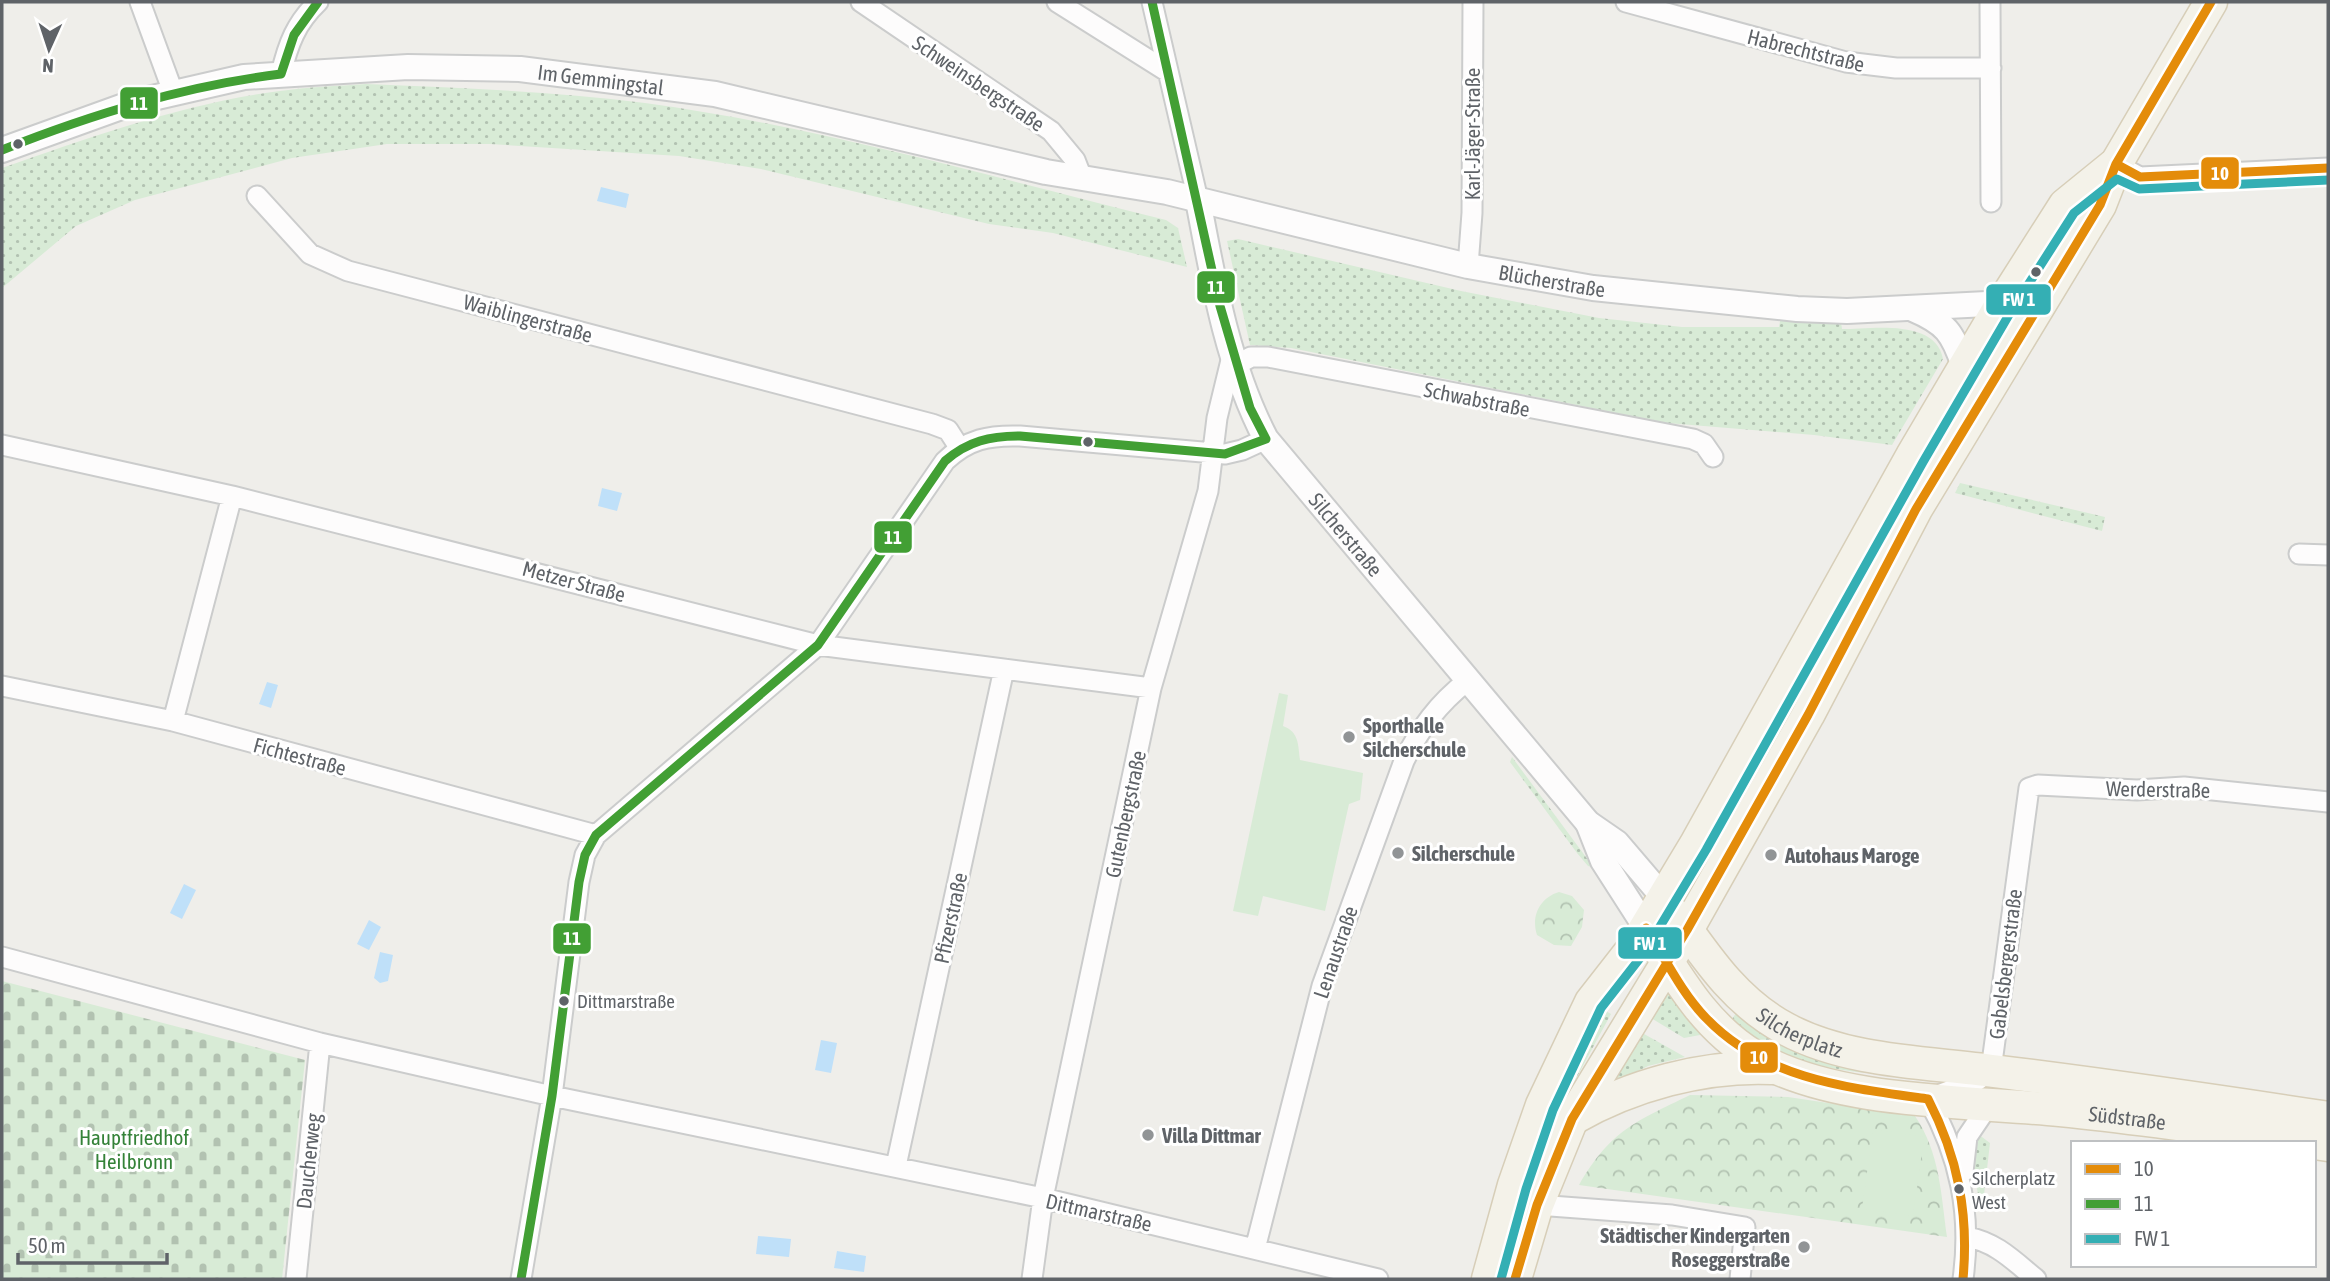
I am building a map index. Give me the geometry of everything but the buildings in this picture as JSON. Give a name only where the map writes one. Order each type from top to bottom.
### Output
[{"type":"main road","points":[[1516,1279],[1537,1205],[1572,1119],[1687,930],[1808,715],[1916,509],[2099,205],[2116,164],[2211,2]]},
{"type":"main road","points":[[1488,1279],[1514,1185],[1542,1105],[1594,996],[1646,928],[1664,898],[1993,318],[2065,205],[2116,164]]},
{"type":"main road","name":"Silcherplatz","points":[[1664,898],[1721,977],[1746,1002],[1785,1029],[1814,1041],[1878,1056],[1991,1070]]},
{"type":"main road","points":[[1646,928],[1667,961]]},
{"type":"main road","name":"Silcherplatz","points":[[1667,961],[1695,1005],[1716,1028],[1743,1050],[1777,1068],[1826,1084],[1927,1099]]},
{"type":"main road","points":[[1572,1119],[1621,1094],[1652,1085],[1732,1068],[1777,1068]]},
{"type":"main road","name":"Südstraße","points":[[1991,1070],[2328,1118]]},
{"type":"main road","name":"Südstraße","points":[[1927,1099],[2169,1122],[2306,1141]]},
{"type":"street","points":[[140,2],[173,92]]},
{"type":"street","points":[[281,74],[293,33],[302,18],[318,2]]},
{"type":"street","name":"Schweinsbergstraße","points":[[860,2],[1051,131],[1075,160],[1082,178]]},
{"type":"street","points":[[1057,2],[1168,72]]},
{"type":"street","points":[[1152,2],[1198,200]]},
{"type":"street","name":"Karl-Jäger-Straße","points":[[1468,266],[1472,213],[1473,2]]},
{"type":"street","name":"Habrechtstraße","points":[[1626,2],[1856,64],[1896,68],[1991,68]]},
{"type":"street","points":[[1990,2],[1991,202]]},
{"type":"street","name":"Im Gemmingstal","points":[[2,150],[135,102],[173,92],[281,74],[464,66],[627,81],[727,97],[1082,178],[1198,200]]},
{"type":"street","points":[[2116,164],[2140,177],[2328,168]]},
{"type":"street","name":"Waiblingerstraße","points":[[257,196],[310,254],[348,271],[932,424],[948,430],[959,447]]},
{"type":"street","name":"Blücherstraße","points":[[1198,200],[1468,266],[1593,288],[1728,304],[1810,310],[1913,309],[1987,304],[1993,318],[2025,328]]},
{"type":"street","name":"Silcherstraße","points":[[1198,200],[1235,358],[1250,408],[1266,439],[1588,823],[1617,843],[1664,898]]},
{"type":"street","points":[[1913,309],[1935,318],[1952,336],[1964,366]]},
{"type":"street","name":"Schwabstraße","points":[[1235,358],[1268,357],[1693,439],[1704,444],[1713,457]]},
{"type":"street","name":"Gutenbergstraße","points":[[1032,1279],[1043,1198],[1151,688],[1208,491],[1211,452],[1235,358]]},
{"type":"street","points":[[521,1279],[552,1096],[579,882],[585,855],[596,835],[818,645],[945,461],[959,447],[993,435],[1225,454],[1266,439]]},
{"type":"street","name":"Metzer Straße","points":[[2,445],[232,496],[818,645],[1151,688]]},
{"type":"street","points":[[173,721],[232,496]]},
{"type":"street","points":[[2299,554],[2328,555]]},
{"type":"street","name":"Pfizerstraße","points":[[896,1166],[1004,669]]},
{"type":"street","name":"Lenaustraße","points":[[1255,1249],[1322,986],[1404,761],[1421,727],[1445,698],[1467,681]]},
{"type":"street","name":"Fichtestraße","points":[[2,686],[173,721],[596,835]]},
{"type":"street","name":"Werderstraße","points":[[2029,789],[2038,785],[2137,790],[2184,787],[2328,802]]},
{"type":"street","name":"Gabelsbergerstraße","points":[[1991,1070],[2029,789]]},
{"type":"street","name":"Silcherstraße","points":[[1588,823],[1603,861],[1646,928]]},
{"type":"street","name":"Dittmarstraße","points":[[2,957],[320,1044],[552,1096],[1043,1198],[1378,1279]]},
{"type":"street","name":"Daucherweg","points":[[296,1279],[320,1044]]},
{"type":"street","points":[[1962,1183],[1943,1125],[1927,1099],[1978,1080],[1991,1070]]},
{"type":"street","points":[[1963,1279],[1967,1237],[1962,1183],[1967,1137],[1990,1103]]},
{"type":"street","points":[[1537,1205],[1672,1215],[1745,1227],[1740,1279]]},
{"type":"street","points":[[1967,1237],[1983,1240],[2001,1249],[2036,1279]]},
{"type":"green space","points":[[366,84],[505,90],[645,103],[842,139],[1166,220],[1178,228],[1187,267],[1053,233],[989,224],[761,169],[679,156],[490,144],[387,144],[292,158],[135,200],[76,226],[2,288],[2,168],[174,112],[244,96]]},
{"type":"green space","points":[[1238,239],[1461,291],[1599,318],[1682,327],[1779,327],[1781,316],[1841,322],[1842,329],[1885,328],[1916,331],[1938,346],[1943,359],[1892,445],[1814,435],[1667,423],[1291,348],[1250,345],[1227,241]]},
{"type":"green space","points":[[1960,483],[2105,517],[2102,531],[1955,493]]},
{"type":"green space","points":[[1279,693],[1288,695],[1283,726],[1295,735],[1300,760],[1363,773],[1360,800],[1349,804],[1325,911],[1263,896],[1258,916],[1233,911]]},
{"type":"green space","points":[[1512,757],[1594,868],[1588,866],[1577,853],[1510,762]]},
{"type":"green space","points":[[1559,892],[1572,896],[1584,910],[1582,927],[1571,946],[1554,945],[1537,935],[1535,928],[1536,915],[1542,903]]},
{"type":"green space","name":"Hauptfriedhof Heilbronn","points":[[2,981],[305,1060],[282,1279],[2,1279]]},
{"type":"green space","points":[[1666,988],[1703,1030],[1700,1035],[1684,1038],[1646,1015]]},
{"type":"green space","points":[[1601,1008],[1611,1014],[1547,1132]]},
{"type":"green space","points":[[1736,1013],[1767,1035],[1944,1079],[1857,1072],[1808,1062],[1783,1053],[1731,1021]]},
{"type":"green space","points":[[1637,1030],[1685,1057],[1648,1066],[1603,1089]]},
{"type":"green space","points":[[1690,1095],[1788,1097],[1915,1116],[1935,1159],[1947,1237],[1579,1185],[1602,1152],[1626,1129]]},
{"type":"green space","points":[[1873,1129],[1924,1137],[1913,1216],[1862,1209]]},
{"type":"green space","points":[[1978,1134],[1990,1143],[1984,1195],[1978,1194],[1973,1164]]},
{"type":"water","points":[[601,187],[629,194],[626,208],[597,201]]},
{"type":"water","points":[[602,488],[622,493],[617,511],[598,506]]},
{"type":"water","points":[[267,682],[278,685],[271,708],[259,704]]},
{"type":"water","points":[[184,884],[196,890],[182,919],[170,913]]},
{"type":"water","points":[[369,920],[381,927],[369,950],[357,944]]},
{"type":"water","points":[[380,952],[393,955],[388,981],[380,983],[374,978]]},
{"type":"water","points":[[821,1040],[837,1043],[831,1073],[815,1070]]},
{"type":"water","points":[[758,1236],[791,1239],[789,1257],[756,1254]]},
{"type":"water","points":[[837,1251],[866,1256],[864,1272],[834,1268]]},
{"type":"transit line","name":"11","points":[[281,74],[294,35],[318,2]]},
{"type":"transit line","name":"11","points":[[521,1279],[552,1096],[579,882],[585,855],[596,835],[818,645],[945,461],[962,449],[989,439],[1020,436],[1225,454],[1266,439],[1250,408],[1220,306],[1152,2]]},
{"type":"transit line","name":"10","points":[[1515,1279],[1537,1205],[1572,1119],[1687,930],[1808,715],[1916,509],[2100,205],[2116,164],[2211,2]]},
{"type":"transit line","name":"11","points":[[2,150],[139,103],[209,86],[281,74]]},
{"type":"transit line","name":"10","points":[[2116,164],[2140,177],[2328,168]]},
{"type":"transit line","points":[[1501,1279],[1526,1189],[1553,1110],[1601,1008],[1644,953],[1706,850],[1923,462],[2010,313],[2074,213],[2117,179],[2139,189],[2328,180]]},
{"type":"transit line","name":"10","points":[[1646,928],[1697,1008],[1729,1039],[1754,1055],[1781,1068],[1838,1085],[1928,1099]]},
{"type":"transit line","name":"10","points":[[1928,1099],[1947,1142],[1959,1186],[1964,1232],[1963,1279]]},
{"type":"place","name":"Sporthalle Silcherschule","points":[[1349,737]]},
{"type":"place","name":"Silcherschule","points":[[1398,853]]},
{"type":"place","name":"Autohaus Maroge","points":[[1771,855]]},
{"type":"place","name":"Dittmarstraße","points":[[564,1001]]},
{"type":"place","name":"Villa Dittmar","points":[[1148,1135]]},
{"type":"place","name":"Silcherplatz West","points":[[1959,1189]]},
{"type":"place","name":"Städtischer Kindergarten Roseggerstraße","points":[[1804,1247]]}]
